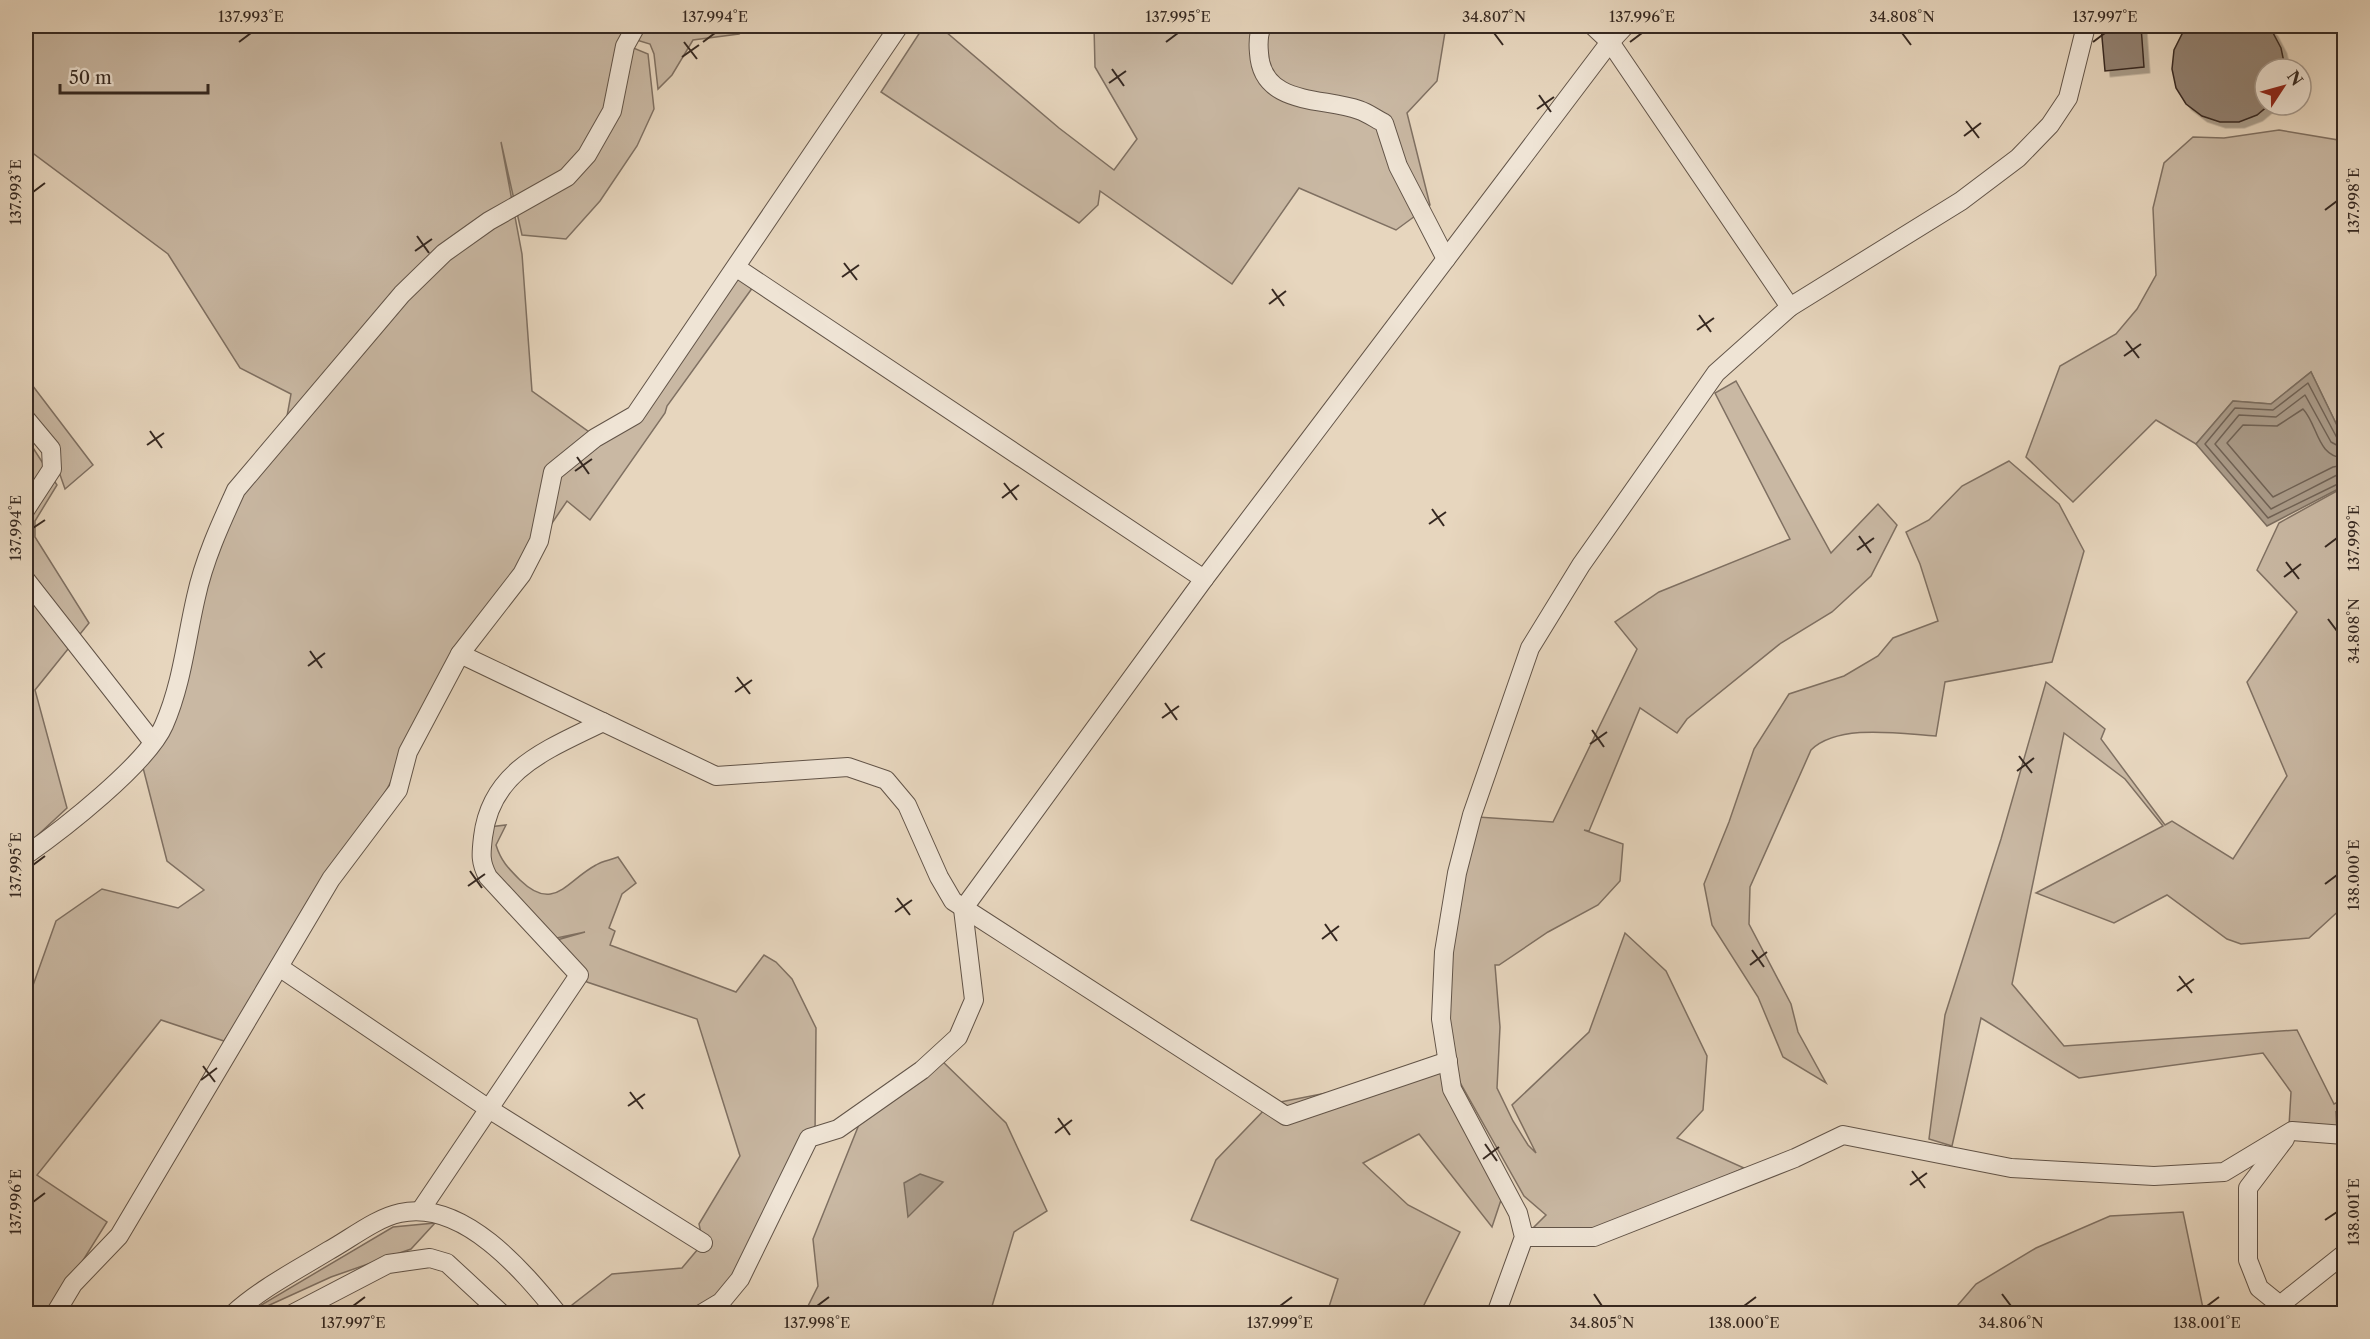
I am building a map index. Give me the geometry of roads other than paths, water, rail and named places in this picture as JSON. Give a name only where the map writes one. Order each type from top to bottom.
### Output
[{"type":"street","points":[[26,855],[128,772],[163,727],[181,675],[196,595],[218,529],[236,490],[402,294],[444,253],[489,221],[567,177],[587,155],[612,111],[625,46],[636,26]]},
{"type":"street","points":[[55,1314],[74,1284],[119,1236],[331,879],[398,790],[408,752],[460,654],[526,566],[539,541],[553,472],[595,438],[633,417],[737,268],[899,26]]},
{"type":"street","points":[[1262,26],[1258,36],[1260,68],[1274,87],[1299,98],[1359,110],[1384,123],[1398,166],[1446,259]]},
{"type":"street","points":[[1593,26],[1610,42],[1790,307]]},
{"type":"street","points":[[701,1314],[722,1302],[740,1279],[808,1138],[838,1129],[922,1070],[958,1038],[974,1000],[963,909],[1204,579],[1610,42],[1625,26]]},
{"type":"street","points":[[1496,1314],[1524,1237],[1518,1213],[1452,1089],[1441,1019],[1444,952],[1456,873],[1472,815],[1530,648],[1576,572],[1716,374],[1790,307],[1961,201],[2018,158],[2049,125],[2068,98],[2086,26]]},
{"type":"street","points":[[737,268],[1204,579]]},
{"type":"street","points":[[26,419],[51,449],[52,469],[26,509]]},
{"type":"street","points":[[26,579],[152,741]]},
{"type":"street","points":[[460,654],[716,776],[848,767],[886,780],[907,806],[939,877],[953,901],[1286,1116],[1448,1061]]},
{"type":"street","points":[[420,1211],[579,975],[488,877],[480,862],[484,823],[501,786],[516,772],[536,756],[603,722]]},
{"type":"street","points":[[279,967],[489,1109],[703,1243]]},
{"type":"street","points":[[1524,1237],[1594,1237],[1796,1158],[1843,1135],[2011,1168],[2154,1176],[2224,1172],[2292,1131],[2344,1135]]},
{"type":"street","points":[[2292,1131],[2248,1188],[2248,1260],[2259,1288],[2280,1305],[2344,1254]]},
{"type":"street","points":[[233,1314],[312,1261],[381,1221],[399,1213],[420,1211],[450,1220],[482,1235],[522,1270],[558,1314]]},
{"type":"street","points":[[292,1314],[388,1264],[430,1258],[447,1263],[502,1314]]},
{"type":"water","points":[[2311,372],[2344,440],[2344,486],[2267,526],[2196,444],[2233,401],[2271,404]]},
{"type":"water","points":[[920,1174],[943,1182],[908,1217],[904,1183]]}]
